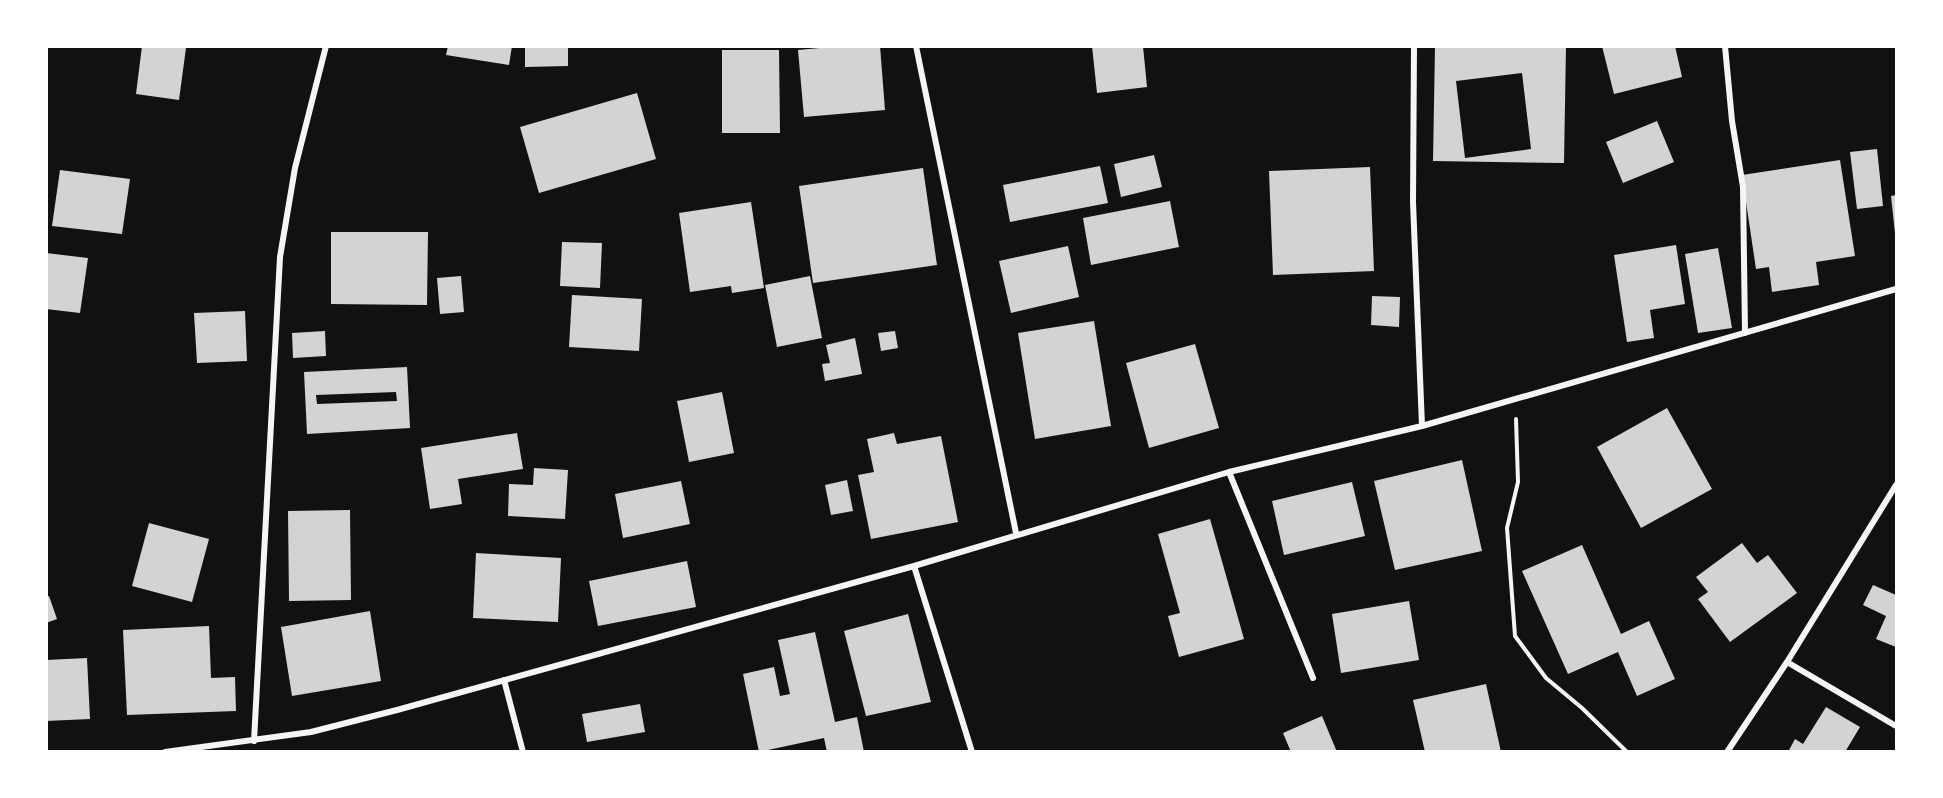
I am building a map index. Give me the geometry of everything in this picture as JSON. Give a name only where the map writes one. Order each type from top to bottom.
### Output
[{"type":"street","points":[[254,741],[280,257],[295,168],[326,46]]},
{"type":"street","points":[[916,46],[1016,533]]},
{"type":"street","points":[[1414,46],[1413,202],[1422,426]]},
{"type":"street","points":[[1725,46],[1732,121],[1743,187],[1745,333]]},
{"type":"street","points":[[165,752],[311,732],[914,566],[1016,533],[1229,472],[1422,426],[1896,289]]},
{"type":"street","points":[[1229,472],[1313,678]]},
{"type":"street","points":[[1727,752],[1787,662],[1896,485]]},
{"type":"street","points":[[914,566],[972,752]]},
{"type":"street","points":[[1787,662],[1896,726]]},
{"type":"street","points":[[504,680],[522,752]]},
{"type":"path","points":[[1515,400],[1518,482],[1507,528],[1515,636],[1545,678],[1590,714],[1627,752]]},
{"type":"building","points":[[142,46],[186,48],[179,100],[136,94]]},
{"type":"building","points":[[448,46],[512,46],[509,65],[446,55]]},
{"type":"building","points":[[525,46],[568,46],[568,66],[525,67]]},
{"type":"building","points":[[841,46],[880,46],[885,110],[804,117],[798,50]]},
{"type":"building","points":[[1092,46],[1143,46],[1147,87],[1097,93]]},
{"type":"building","points":[[1435,46],[1566,46],[1564,163],[1433,161]],"holes":[[[1522,73],[1531,149],[1465,158],[1456,81]]]},
{"type":"building","points":[[1602,46],[1675,46],[1682,77],[1614,94]]},
{"type":"building","points":[[722,50],[779,50],[780,133],[722,133]]},
{"type":"building","points":[[637,93],[656,159],[539,193],[520,127]]},
{"type":"building","points":[[1657,121],[1674,162],[1623,183],[1606,142]]},
{"type":"building","points":[[1877,149],[1883,206],[1857,209],[1850,152]]},
{"type":"building","points":[[1154,155],[1162,187],[1121,197],[1114,164]]},
{"type":"building","points":[[1840,160],[1855,256],[1816,262],[1819,285],[1772,292],[1769,267],[1756,269],[1742,175]]},
{"type":"building","points":[[1100,166],[1108,203],[1010,222],[1003,185]]},
{"type":"building","points":[[1370,167],[1374,271],[1273,275],[1269,171]]},
{"type":"building","points":[[923,168],[937,265],[813,283],[799,186]]},
{"type":"building","points":[[60,170],[130,179],[122,234],[52,226]]},
{"type":"building","points":[[1896,195],[1896,233],[1895,233],[1891,196]]},
{"type":"building","points":[[1170,201],[1179,247],[1091,265],[1083,218]]},
{"type":"building","points":[[751,202],[764,288],[732,293],[731,286],[690,292],[679,213]]},
{"type":"building","points":[[331,232],[428,232],[427,305],[331,304]]},
{"type":"building","points":[[562,242],[602,243],[600,288],[560,286]]},
{"type":"building","points":[[1676,245],[1685,304],[1650,310],[1654,338],[1627,342],[1614,255]]},
{"type":"building","points":[[1068,246],[1079,297],[1011,313],[999,261]]},
{"type":"building","points":[[1718,248],[1732,328],[1698,333],[1685,254]]},
{"type":"building","points":[[46,253],[88,258],[80,313],[46,309]]},
{"type":"building","points":[[461,276],[464,312],[440,314],[437,278]]},
{"type":"building","points":[[810,276],[822,338],[777,347],[765,285]]},
{"type":"building","points":[[572,295],[642,299],[639,351],[569,347]]},
{"type":"building","points":[[1372,296],[1400,297],[1399,327],[1371,325]]},
{"type":"building","points":[[245,311],[247,361],[197,363],[194,313]]},
{"type":"building","points":[[1094,321],[1111,426],[1035,439],[1018,333]]},
{"type":"building","points":[[325,331],[326,356],[293,358],[292,333]]},
{"type":"building","points":[[895,331],[898,348],[881,351],[878,333]]},
{"type":"building","points":[[855,338],[862,374],[825,381],[822,364],[830,363],[826,345]]},
{"type":"building","points":[[1195,344],[1219,428],[1149,448],[1126,363]]},
{"type":"building","points":[[407,367],[410,428],[307,434],[304,372]],"holes":[[[396,392],[397,401],[317,404],[316,395]]]},
{"type":"building","points":[[722,392],[734,453],[689,462],[677,401]]},
{"type":"building","points":[[1667,408],[1712,489],[1641,528],[1597,447]]},
{"type":"building","points":[[517,433],[523,469],[458,479],[462,504],[430,509],[421,448]]},
{"type":"building","points":[[894,433],[897,444],[941,436],[958,522],[871,539],[858,475],[874,472],[867,439]]},
{"type":"building","points":[[1462,460],[1482,551],[1395,570],[1374,481]]},
{"type":"building","points":[[534,468],[568,470],[565,519],[508,516],[509,484],[533,485]]},
{"type":"building","points":[[847,480],[853,511],[831,515],[825,485]]},
{"type":"building","points":[[681,481],[690,524],[623,538],[615,494]]},
{"type":"building","points":[[1352,482],[1365,536],[1284,555],[1272,501]]},
{"type":"building","points":[[350,510],[351,600],[289,601],[288,511]]},
{"type":"building","points":[[1210,519],[1244,639],[1179,657],[1168,616],[1180,613],[1158,534]]},
{"type":"building","points":[[149,523],[209,539],[192,602],[132,586]]},
{"type":"building","points":[[1742,543],[1757,563],[1768,555],[1797,593],[1730,642],[1698,599],[1708,592],[1696,577]]},
{"type":"building","points":[[1582,545],[1621,634],[1649,621],[1675,679],[1637,696],[1618,652],[1568,674],[1522,571]]},
{"type":"building","points":[[476,553],[561,558],[558,622],[473,618]]},
{"type":"building","points":[[687,561],[696,607],[598,626],[589,581]]},
{"type":"building","points":[[1873,585],[1896,595],[1896,647],[1876,639],[1886,616],[1863,605]]},
{"type":"building","points":[[49,596],[57,619],[46,623],[46,597]]},
{"type":"building","points":[[1409,601],[1419,660],[1341,673],[1332,614]]},
{"type":"building","points":[[370,611],[381,681],[292,696],[281,627]]},
{"type":"building","points":[[908,614],[931,702],[866,716],[844,631]]},
{"type":"building","points":[[209,626],[211,678],[235,677],[236,711],[127,715],[123,630]]},
{"type":"building","points":[[815,632],[835,722],[857,717],[864,752],[827,752],[824,738],[759,752],[743,674],[774,667],[780,696],[790,694],[778,640]]},
{"type":"building","points":[[87,658],[90,719],[46,721],[46,660]]},
{"type":"building","points":[[1486,684],[1501,752],[1425,752],[1413,700]]},
{"type":"building","points":[[640,704],[645,732],[587,742],[582,714]]},
{"type":"building","points":[[1826,707],[1860,727],[1845,752],[1788,752],[1795,739],[1803,744]]},
{"type":"building","points":[[1322,716],[1337,752],[1291,752],[1283,733]]}]
